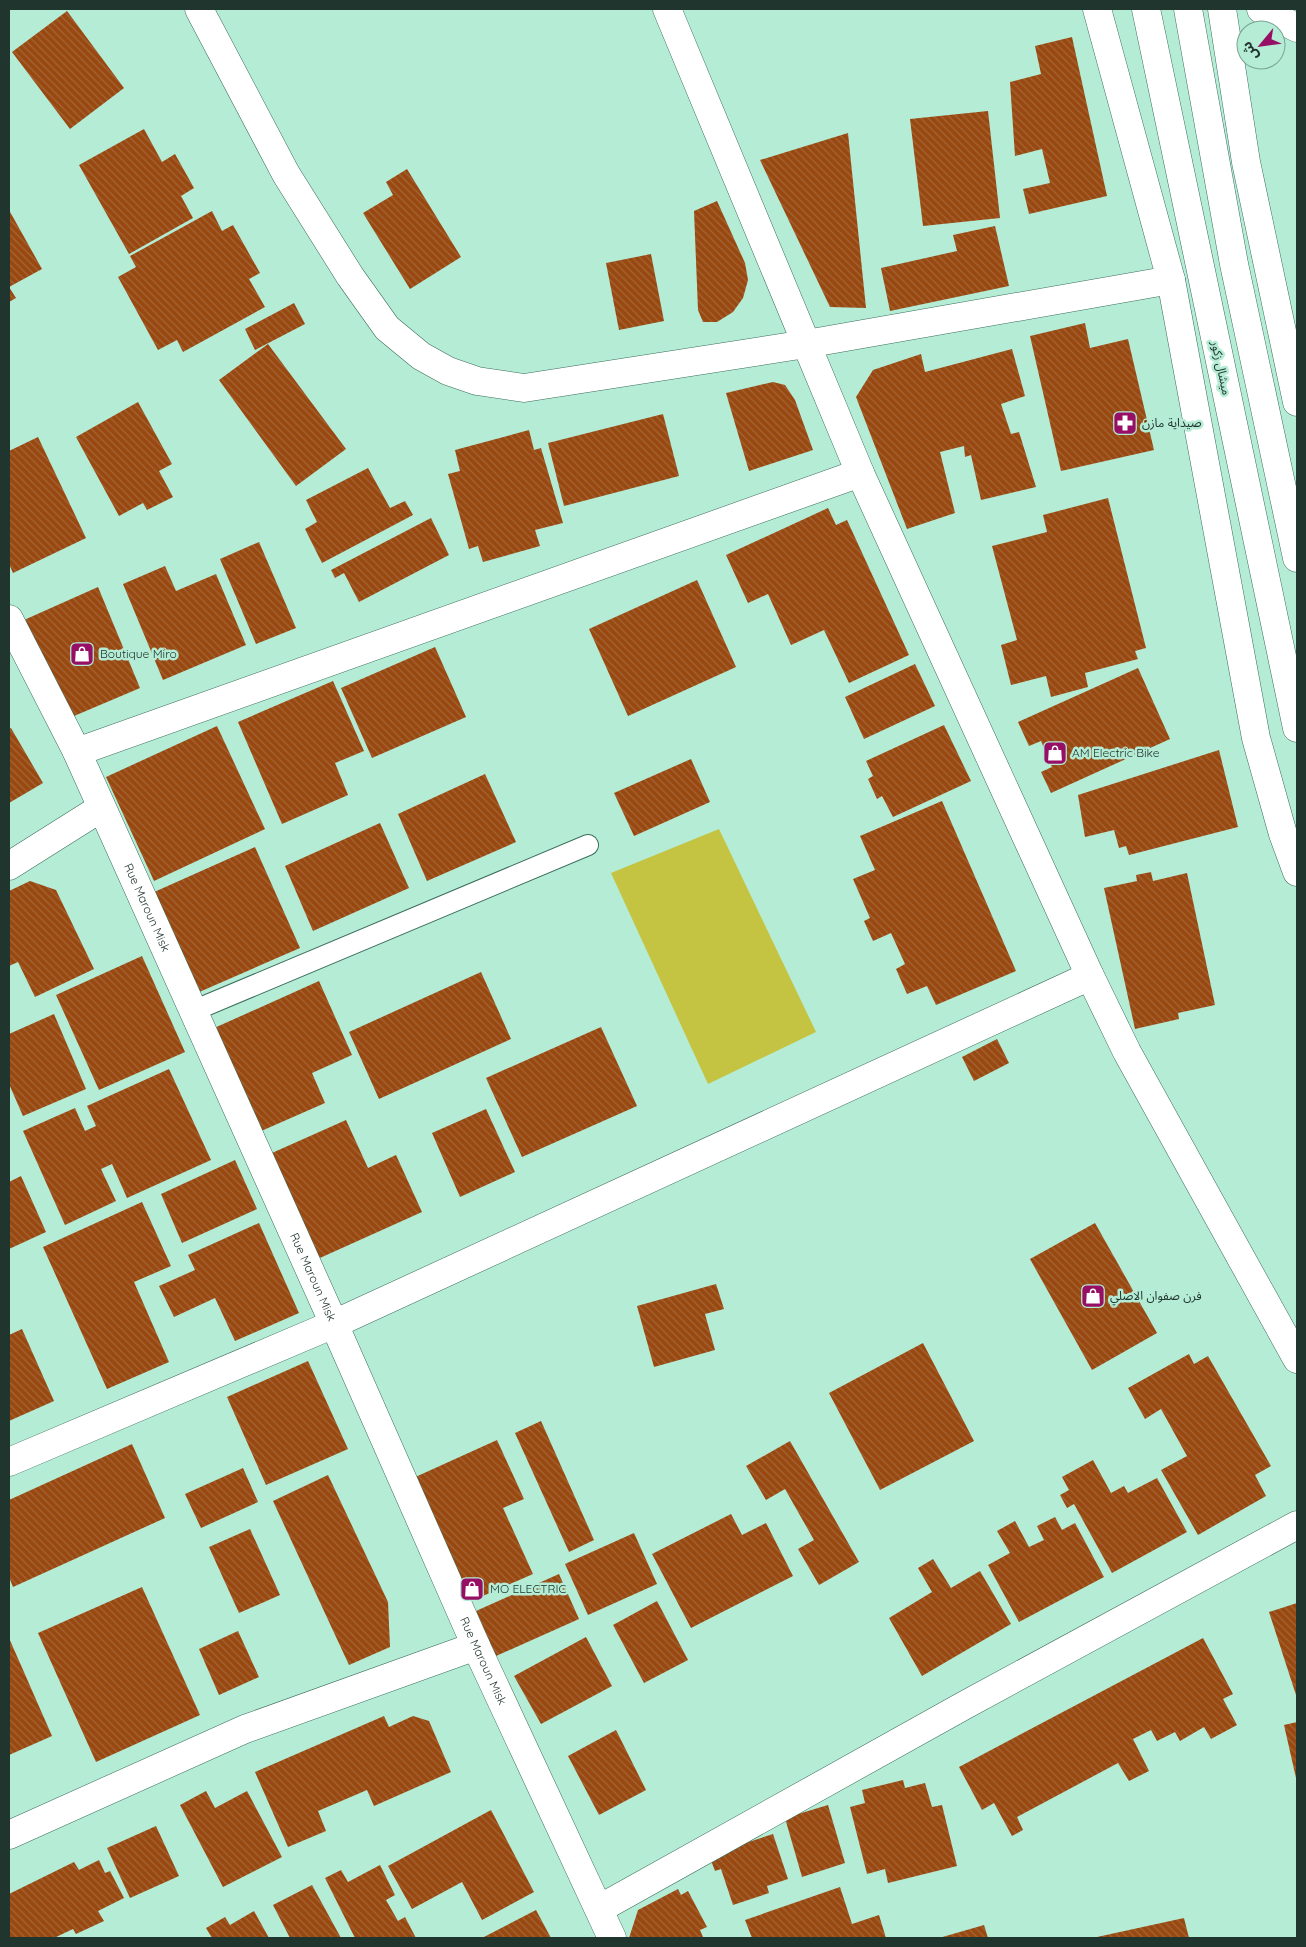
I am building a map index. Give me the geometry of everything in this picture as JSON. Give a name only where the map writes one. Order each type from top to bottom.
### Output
[{"type":"street","points":[[199,9],[286,174],[350,276],[387,328],[420,356],[448,371],[477,381],[524,388],[806,344],[1171,280]]},
{"type":"street","points":[[667,9],[860,473],[1090,976],[1127,1052],[1297,1358]]},
{"type":"street","points":[[1097,9],[1171,280],[1256,738],[1283,834],[1297,872]]},
{"type":"street","name":"ميشال زكور","points":[[1146,9],[1297,728]]},
{"type":"street","points":[[1188,9],[1234,264],[1297,558]]},
{"type":"street","points":[[1222,9],[1246,162],[1297,402]]},
{"type":"street","points":[[1261,9],[1297,28]]},
{"type":"street","points":[[77,752],[860,473]]},
{"type":"street","name":"Rue Maroun Misk","points":[[9,619],[77,752],[334,1324],[476,1646],[612,1938]]},
{"type":"street","points":[[9,866],[101,808]]},
{"type":"street","points":[[9,1462],[334,1324],[1090,976]]},
{"type":"street","points":[[599,1910],[965,1705],[1297,1525]]},
{"type":"street","points":[[9,1836],[244,1729],[476,1646]]},
{"type":"lane","points":[[194,1012],[588,845]]},
{"type":"shaded area","points":[[719,829],[816,1032],[708,1084],[611,873]]},
{"type":"building","points":[[67,11],[124,88],[70,129],[12,52]]},
{"type":"building","points":[[1072,37],[1107,196],[1029,214],[1023,189],[1050,183],[1042,149],[1015,156],[1010,82],[1041,74],[1035,46]]},
{"type":"building","points":[[988,111],[1000,218],[923,226],[910,119]]},
{"type":"building","points":[[144,129],[162,162],[175,154],[194,188],[181,196],[193,218],[129,254],[79,165]]},
{"type":"building","points":[[848,133],[866,308],[830,307],[760,160]]},
{"type":"building","points":[[407,169],[461,257],[410,289],[363,213],[393,195],[386,182]]},
{"type":"building","points":[[717,201],[745,263],[748,280],[743,298],[733,312],[717,322],[703,322],[698,310],[694,211]]},
{"type":"building","points":[[9,210],[42,269],[9,287]]},
{"type":"building","points":[[212,211],[222,231],[233,225],[260,273],[249,279],[265,307],[183,352],[177,340],[158,350],[118,277],[136,267],[130,256]]},
{"type":"building","points":[[995,226],[1009,286],[890,311],[881,268],[957,251],[953,235]]},
{"type":"building","points":[[651,254],[664,321],[619,330],[606,263]]},
{"type":"building","points":[[9,287],[16,298],[9,302]]},
{"type":"building","points":[[294,303],[305,324],[255,350],[245,329]]},
{"type":"building","points":[[1085,323],[1090,348],[1128,339],[1154,450],[1061,471],[1030,336]]},
{"type":"building","points":[[268,344],[346,449],[296,486],[219,380]]},
{"type":"building","points":[[1012,349],[1025,396],[1001,404],[1011,434],[1019,432],[1036,487],[981,500],[971,455],[965,457],[964,446],[940,452],[955,513],[907,529],[856,397],[873,370],[921,354],[925,372]]},
{"type":"building","points":[[773,382],[785,385],[795,400],[813,450],[749,471],[726,393]]},
{"type":"building","points":[[138,402],[172,464],[159,471],[173,497],[147,510],[143,503],[119,516],[76,437]]},
{"type":"building","points":[[663,414],[679,476],[564,506],[548,443]]},
{"type":"building","points":[[529,430],[534,450],[541,448],[563,523],[535,530],[540,546],[483,562],[478,546],[469,549],[448,474],[460,471],[455,450]]},
{"type":"building","points":[[38,437],[86,538],[13,573],[9,564],[9,451]]},
{"type":"building","points":[[368,468],[390,508],[405,501],[413,515],[322,563],[305,529],[317,522],[306,500]]},
{"type":"building","points":[[1108,498],[1146,648],[1135,651],[1138,659],[1085,673],[1088,687],[1051,697],[1046,676],[1011,685],[1001,645],[1017,640],[992,546],[1047,532],[1043,515]]},
{"type":"building","points":[[828,508],[836,525],[847,520],[909,655],[849,683],[824,630],[791,645],[768,594],[748,603],[726,555]]},
{"type":"building","points":[[431,518],[449,555],[359,602],[344,573],[335,578],[331,570]]},
{"type":"building","points":[[259,542],[296,628],[256,644],[220,559]]},
{"type":"building","points":[[165,566],[176,591],[216,574],[246,645],[163,680],[123,584]]},
{"type":"building","points":[[697,580],[736,667],[628,716],[589,629]]},
{"type":"building","name":"Boutique Miro","points":[[98,587],[140,688],[67,719],[24,620]]},
{"type":"building","points":[[435,647],[466,717],[372,758],[341,688]]},
{"type":"building","points":[[915,664],[935,706],[864,739],[845,697]]},
{"type":"building","points":[[1138,668],[1170,739],[1051,793],[1041,772],[1052,767],[1041,741],[1029,746],[1018,722]]},
{"type":"building","points":[[333,681],[364,751],[335,763],[348,795],[282,824],[238,722]]},
{"type":"building","points":[[944,725],[971,781],[893,817],[882,796],[877,799],[868,779],[873,776],[866,761]]},
{"type":"building","points":[[217,726],[265,829],[154,881],[106,777]]},
{"type":"building","points":[[11,728],[43,783],[9,803],[9,729]]},
{"type":"building","points":[[1219,750],[1238,827],[1129,855],[1126,846],[1119,848],[1114,830],[1085,837],[1078,795]]},
{"type":"building","points":[[691,759],[710,802],[634,836],[614,793]]},
{"type":"building","points":[[485,774],[516,842],[427,881],[398,814]]},
{"type":"building","points":[[942,801],[1016,971],[936,1005],[927,986],[907,994],[896,969],[905,964],[891,933],[873,941],[864,921],[870,918],[853,879],[875,870],[860,836]]},
{"type":"building","points":[[380,823],[409,888],[313,931],[285,866]]},
{"type":"building","points":[[255,847],[300,948],[197,993],[152,893]]},
{"type":"building","points":[[1151,872],[1153,881],[1187,873],[1215,1005],[1178,1013],[1179,1019],[1135,1029],[1104,888],[1137,881],[1136,875]]},
{"type":"building","points":[[30,881],[56,890],[94,969],[35,997],[18,962],[9,966],[9,891]]},
{"type":"building","points":[[142,956],[185,1052],[99,1090],[56,995]]},
{"type":"building","points":[[481,972],[511,1039],[379,1099],[349,1032]]},
{"type":"building","points":[[319,981],[352,1055],[312,1073],[325,1103],[259,1132],[212,1029]]},
{"type":"building","points":[[54,1014],[86,1089],[23,1116],[9,1084],[9,1034]]},
{"type":"building","points":[[601,1027],[637,1106],[522,1157],[486,1078]]},
{"type":"building","points":[[997,1039],[1009,1063],[974,1081],[962,1057]]},
{"type":"building","points":[[169,1069],[211,1160],[127,1198],[112,1164],[101,1169],[116,1201],[65,1225],[23,1131],[75,1108],[85,1131],[96,1126],[87,1106]]},
{"type":"building","points":[[486,1109],[515,1172],[460,1197],[432,1133]]},
{"type":"building","points":[[346,1120],[368,1168],[396,1155],[422,1212],[311,1262],[263,1157]]},
{"type":"building","points":[[235,1160],[257,1209],[182,1243],[161,1194]]},
{"type":"building","points":[[21,1176],[46,1232],[9,1249],[9,1182]]},
{"type":"building","points":[[142,1202],[171,1266],[134,1282],[169,1362],[107,1389],[43,1247]]},
{"type":"building","points":[[259,1223],[299,1313],[235,1341],[215,1298],[174,1317],[159,1286],[195,1270],[188,1255]]},
{"type":"building","name":"فرن صفوان الاصلي","points":[[1095,1223],[1157,1333],[1092,1370],[1030,1259]]},
{"type":"building","points":[[716,1284],[724,1309],[705,1314],[715,1350],[654,1367],[637,1306]]},
{"type":"building","points":[[22,1329],[54,1401],[9,1421],[9,1335]]},
{"type":"building","points":[[923,1343],[974,1441],[880,1490],[829,1393]]},
{"type":"building","points":[[1189,1354],[1194,1364],[1208,1356],[1271,1466],[1255,1475],[1266,1496],[1198,1535],[1161,1470],[1187,1456],[1161,1409],[1145,1419],[1128,1388]]},
{"type":"building","points":[[308,1361],[348,1449],[266,1485],[227,1397]]},
{"type":"building","points":[[541,1421],[594,1540],[569,1552],[515,1433]]},
{"type":"building","points":[[497,1440],[524,1499],[503,1508],[533,1574],[467,1603],[411,1479]]},
{"type":"building","points":[[790,1441],[859,1562],[819,1585],[798,1549],[814,1540],[785,1489],[766,1500],[746,1466]]},
{"type":"building","points":[[132,1444],[165,1518],[13,1587],[9,1577],[9,1500]]},
{"type":"building","points":[[1093,1460],[1111,1493],[1124,1486],[1128,1493],[1157,1478],[1187,1532],[1112,1573],[1074,1504],[1067,1508],[1060,1495],[1069,1490],[1062,1477]]},
{"type":"building","points":[[243,1468],[258,1502],[201,1528],[185,1494]]},
{"type":"building","points":[[328,1475],[388,1602],[390,1647],[349,1665],[273,1501]]},
{"type":"building","points":[[731,1514],[742,1535],[766,1523],[793,1576],[691,1628],[652,1554]]},
{"type":"building","points":[[1055,1517],[1062,1530],[1075,1523],[1104,1577],[1019,1622],[988,1565],[1010,1553],[997,1531],[1015,1521],[1029,1547],[1044,1540],[1037,1526]]},
{"type":"building","points":[[250,1529],[280,1595],[239,1613],[209,1547]]},
{"type":"building","points":[[634,1533],[657,1584],[588,1615],[565,1564]]},
{"type":"building","points":[[933,1559],[951,1588],[980,1571],[1011,1624],[922,1676],[889,1618],[932,1592],[918,1568]]},
{"type":"building","points":[[559,1574],[579,1619],[496,1656],[476,1611]]},
{"type":"building","points":[[142,1587],[200,1715],[96,1762],[38,1633]]},
{"type":"building","points":[[657,1601],[688,1660],[644,1683],[613,1625]]},
{"type":"building","points":[[1297,1603],[1297,1698],[1269,1612]]},
{"type":"building","points":[[238,1631],[259,1677],[219,1695],[199,1649]]},
{"type":"building","points":[[586,1637],[612,1686],[541,1724],[514,1676]]},
{"type":"building","points":[[9,1638],[52,1736],[9,1755]]},
{"type":"building","points":[[1203,1638],[1233,1694],[1223,1699],[1237,1725],[1211,1739],[1204,1727],[1180,1741],[1175,1732],[1157,1741],[1151,1730],[1133,1739],[1149,1771],[1129,1781],[1118,1763],[1017,1817],[1023,1830],[1012,1836],[994,1803],[982,1810],[959,1767]]},
{"type":"building","points":[[384,1716],[389,1727],[413,1716],[429,1721],[451,1772],[374,1806],[367,1790],[318,1811],[326,1831],[288,1847],[255,1772]]},
{"type":"building","points":[[1297,1722],[1297,1778],[1296,1778],[1284,1725]]},
{"type":"building","points":[[616,1730],[646,1790],[599,1815],[568,1756]]},
{"type":"building","points":[[903,1780],[905,1788],[925,1783],[932,1807],[942,1805],[957,1866],[888,1883],[885,1869],[867,1874],[850,1807],[865,1803],[862,1790]]},
{"type":"building","points":[[206,1791],[215,1808],[247,1791],[282,1857],[223,1887],[180,1805]]},
{"type":"building","points":[[828,1805],[845,1863],[802,1877],[785,1818]]},
{"type":"building","points":[[491,1810],[534,1892],[482,1920],[462,1882],[412,1909],[388,1866]]},
{"type":"building","points":[[156,1826],[179,1876],[130,1898],[107,1848]]},
{"type":"building","points":[[773,1834],[788,1879],[767,1886],[769,1893],[733,1905],[721,1869],[715,1871],[709,1855]]},
{"type":"building","points":[[99,1860],[105,1873],[110,1871],[124,1898],[98,1911],[104,1921],[76,1934],[73,1929],[54,1938],[9,1938],[9,1894],[74,1862],[79,1870]]},
{"type":"building","points":[[380,1865],[395,1895],[386,1900],[398,1921],[405,1917],[416,1938],[355,1938],[325,1878],[341,1870],[348,1882]]},
{"type":"building","points":[[312,1885],[341,1938],[290,1938],[273,1905]]},
{"type":"building","points":[[840,1887],[852,1924],[879,1915],[886,1938],[752,1938],[745,1920]]},
{"type":"building","points":[[678,1889],[681,1895],[688,1891],[707,1927],[700,1930],[703,1937],[629,1938],[638,1910]]},
{"type":"building","points":[[536,1910],[551,1938],[482,1938]]},
{"type":"building","points":[[254,1911],[269,1938],[212,1938],[206,1928],[225,1917],[230,1925]]},
{"type":"building","points":[[1184,1918],[1189,1938],[1097,1938],[1097,1937]]},
{"type":"building","points":[[984,1925],[988,1938],[939,1938]]},
{"type":"place","name":"صيداية مازن","points":[[1125,423]]},
{"type":"place","name":"Boutique Miro","points":[[82,654]]},
{"type":"place","name":"AM Electric Bike","points":[[1055,753]]},
{"type":"place","name":"فرن صفوان الاصلي","points":[[1093,1296]]},
{"type":"place","name":"MO ELECTRIC","points":[[472,1589]]}]
